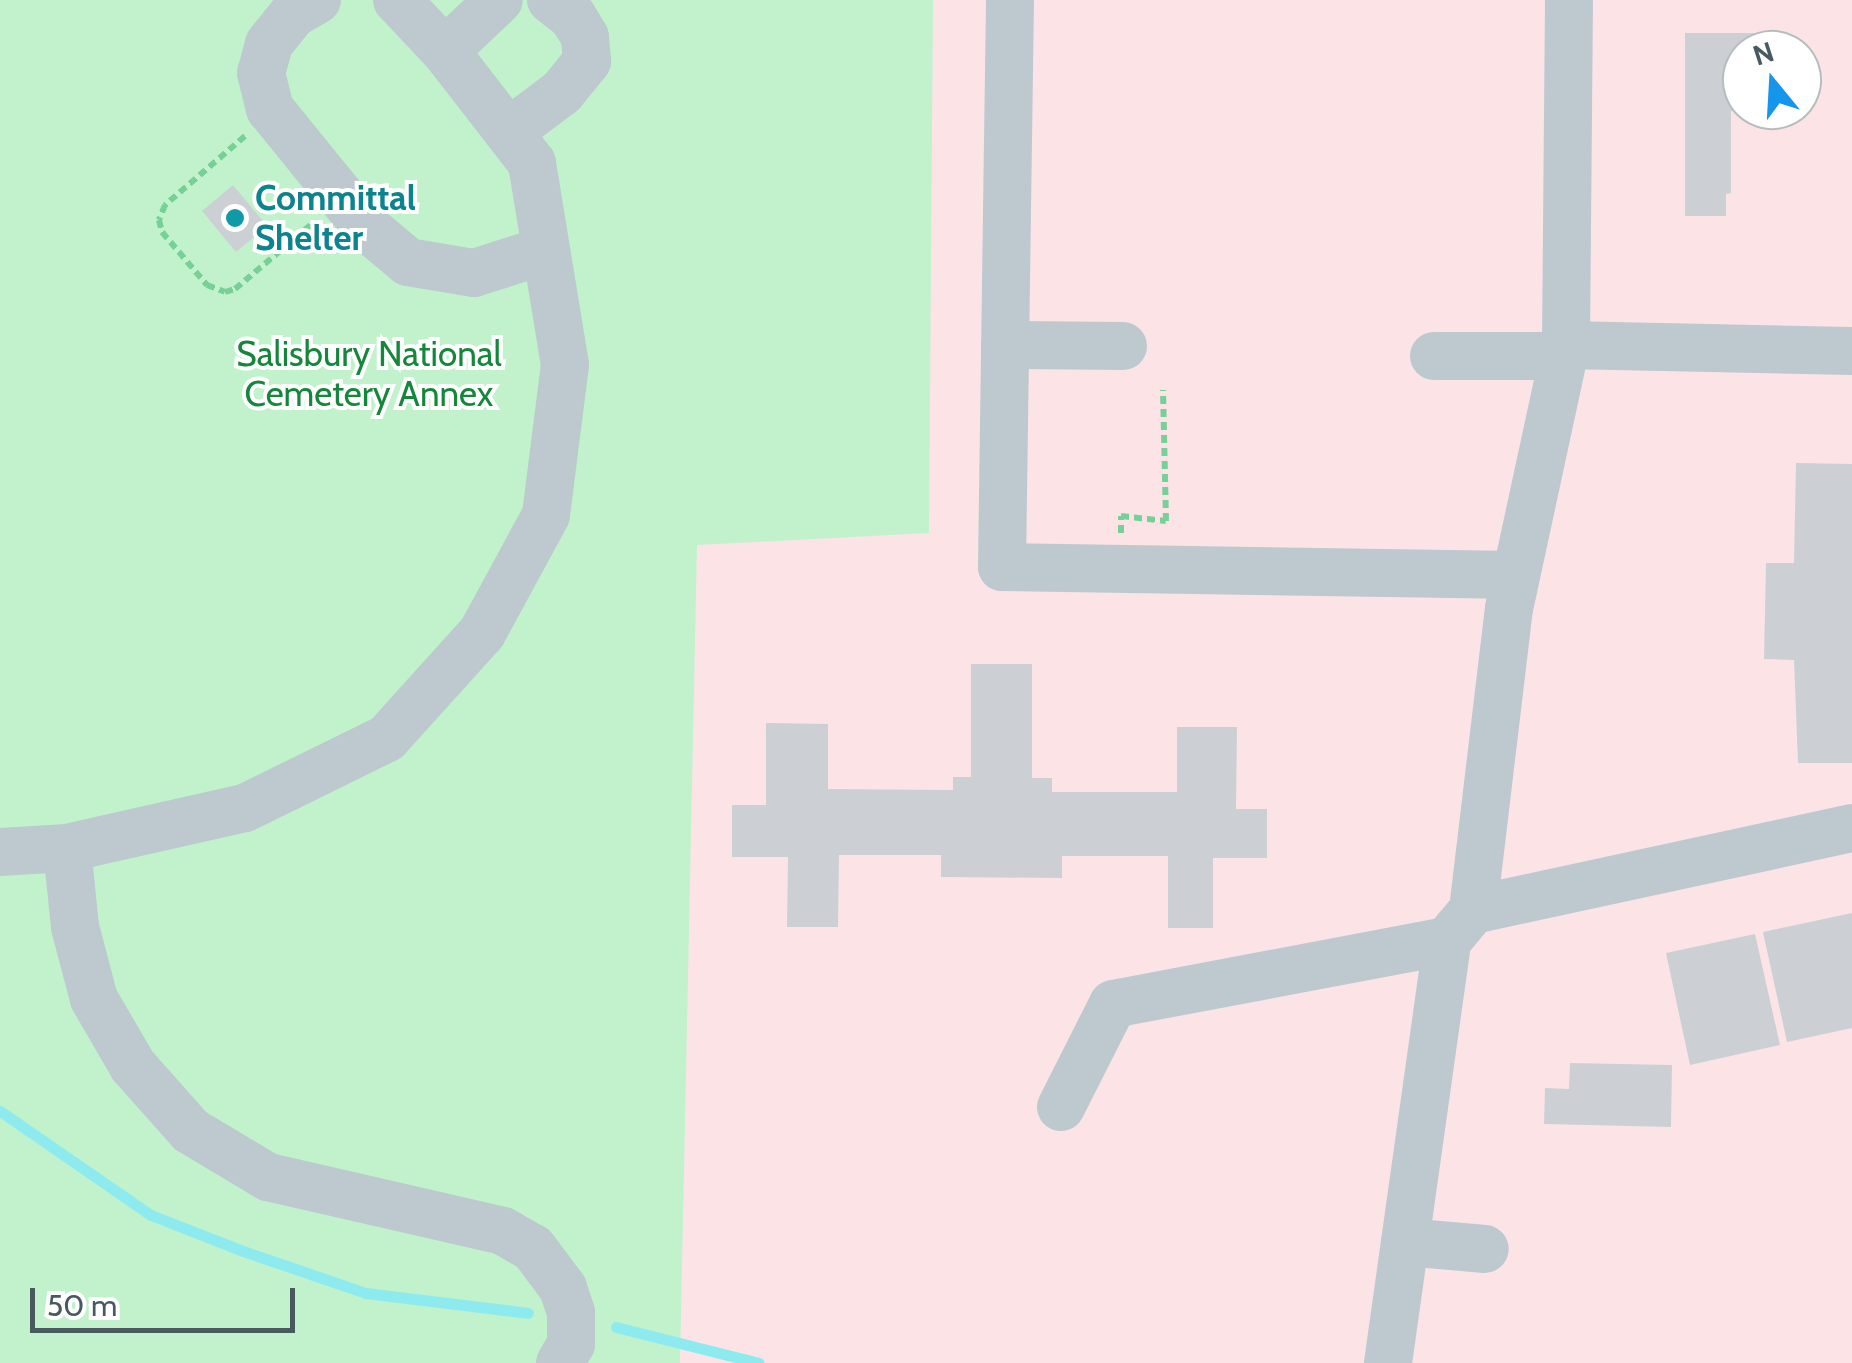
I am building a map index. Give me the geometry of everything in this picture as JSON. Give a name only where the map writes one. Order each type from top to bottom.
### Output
[{"type":"lane","points":[[316,0],[293,14],[269,44],[261,74],[272,112],[365,226],[408,262],[474,273],[543,251]]},
{"type":"lane","points":[[0,852],[67,848],[246,808],[387,738],[482,633],[546,515],[565,364],[543,251],[532,164],[445,51],[397,0]]},
{"type":"lane","points":[[445,51],[499,0]]},
{"type":"lane","points":[[510,131],[562,92],[587,61],[579,27],[551,0]]},
{"type":"lane","points":[[1010,0],[1002,567],[1516,575]]},
{"type":"lane","points":[[1388,1363],[1516,575],[1565,351],[1569,0]]},
{"type":"lane","points":[[1005,345],[1124,346]]},
{"type":"lane","points":[[1434,356],[1565,351],[1852,351]]},
{"type":"lane","points":[[1061,1107],[1114,1004],[1460,926],[1852,828]]},
{"type":"lane","points":[[67,848],[75,928],[94,999],[133,1066],[191,1132],[268,1177],[503,1231],[533,1248],[564,1288],[571,1312],[571,1344],[560,1363]]},
{"type":"lane","points":[[1405,1242],[1485,1249]]},
{"type":"path","points":[[272,112],[165,205],[160,211],[162,232],[206,284],[225,292],[236,290],[342,199]]},
{"type":"path","points":[[1120,569],[1121,516],[1166,521],[1163,390]]},
{"type":"shaded area","points":[[0,0],[1852,0],[1852,1363],[0,1363]]},
{"type":"green space","name":"Salisbury National Cemetery Annex","points":[[0,0],[933,0],[929,533],[697,545],[680,1363],[0,1363]]},
{"type":"building","points":[[1685,33],[1722,33],[1722,130],[1731,130],[1731,193],[1726,194],[1726,216],[1685,216]]},
{"type":"building","name":"Committal Shelter","points":[[233,185],[267,226],[236,252],[202,211]]},
{"type":"building","points":[[1796,463],[1852,464],[1852,763],[1798,763],[1794,660],[1764,659],[1766,563],[1794,563]]},
{"type":"building","points":[[971,664],[1032,664],[1032,778],[1052,778],[1052,792],[1177,792],[1177,727],[1237,727],[1236,809],[1267,809],[1267,858],[1213,858],[1213,928],[1168,928],[1168,856],[1062,856],[1062,878],[941,877],[941,855],[839,855],[838,927],[787,927],[788,857],[732,857],[732,805],[766,805],[766,723],[828,724],[828,789],[953,790],[953,777],[971,777]]},
{"type":"building","points":[[1852,913],[1852,1028],[1787,1042],[1763,932]]},
{"type":"building","points":[[1755,934],[1780,1045],[1690,1065],[1666,953]]},
{"type":"building","points":[[1570,1063],[1672,1065],[1671,1127],[1544,1124],[1545,1088],[1569,1089]]},
{"type":"waterway","points":[[0,1111],[151,1215],[243,1251],[366,1293],[528,1313]]},
{"type":"waterway","points":[[616,1327],[759,1363]]},
{"type":"place","name":"Committal Shelter","points":[[235,218]]}]
